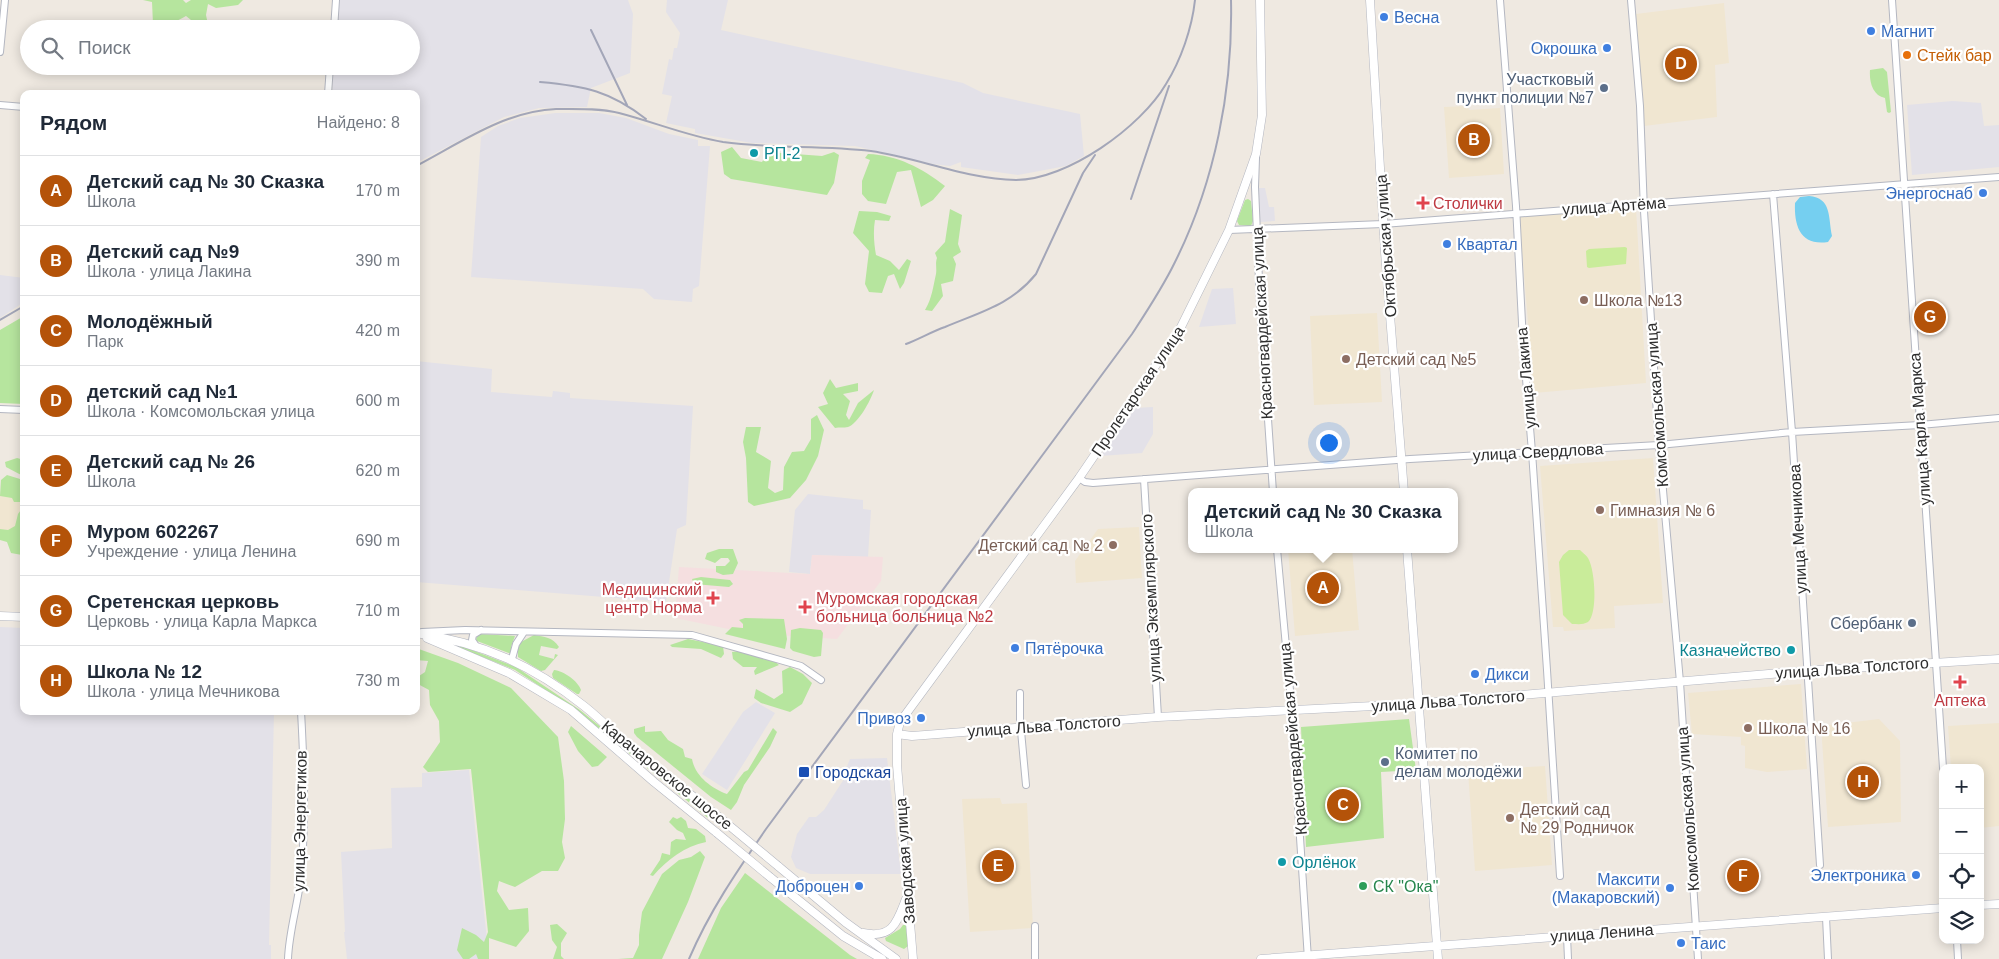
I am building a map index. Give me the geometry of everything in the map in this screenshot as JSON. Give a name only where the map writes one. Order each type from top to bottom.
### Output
[{"type":"street","points":[[0,52],[6,0]]},
{"type":"street","points":[[335,20],[336,0]]},
{"type":"street","name":"Пролетарская улица","points":[[897,734],[902,718],[1079,478],[1179,331],[1229,230],[1256,154],[1262,115],[1260,0]]},
{"type":"street","name":"Октябрьская улица","points":[[1370,0],[1404,488]]},
{"type":"street","name":"улица Лакина","points":[[1500,0],[1516,213],[1522,342],[1532,452],[1549,693],[1560,876]]},
{"type":"street","name":"Комсомольская улица","points":[[1631,0],[1640,106],[1643,204],[1659,445],[1680,682],[1698,959]]},
{"type":"street","name":"улица Карла Маркса","points":[[1892,0],[1943,764]]},
{"type":"street","points":[[328,90],[329,75]]},
{"type":"street","points":[[0,105],[20,107]]},
{"type":"street","name":"Красногвардейская улица","points":[[1256,154],[1256,228],[1273,488]]},
{"type":"street","name":"улица Артёма","points":[[1229,230],[1384,224],[1999,177]]},
{"type":"street","name":"улица Мечникова","points":[[1773,194],[1792,432],[1820,864]]},
{"type":"street","points":[[0,409],[20,410]]},
{"type":"street","name":"улица Свердлова","points":[[1079,478],[1085,482],[1093,483],[1402,460],[1659,445],[1792,432],[1920,425],[1999,418]]},
{"type":"street","name":"улица Экземплярского","points":[[1144,479],[1158,717]]},
{"type":"street","name":"Красногвардейская улица","points":[[1277,553],[1291,711],[1308,957]]},
{"type":"street","points":[[1408,553],[1414,658],[1420,703],[1438,959]]},
{"type":"street","points":[[0,616],[20,617]]},
{"type":"street","points":[[460,652],[454,647],[453,639],[459,632],[465,630]]},
{"type":"street","points":[[476,646],[472,640],[473,636],[481,630]]},
{"type":"street","points":[[420,633],[481,630],[692,635],[802,666],[821,680]]},
{"type":"street","points":[[512,660],[516,644],[524,632]]},
{"type":"street","name":"Карачаровское шоссе","points":[[420,634],[453,639],[476,646],[512,660],[543,677],[586,708],[622,740],[858,931],[883,957]]},
{"type":"street","name":"Карачаровское шоссе","points":[[420,635],[510,673],[571,710],[654,782],[843,936],[883,957],[896,959]]},
{"type":"street","name":"улица Льва Толстого","points":[[897,734],[912,736],[1158,717],[1420,703],[1807,671],[1999,659]]},
{"type":"street","points":[[1020,693],[1026,784]]},
{"type":"street","name":"улица Энергетиков","points":[[288,959],[301,874],[304,796],[301,715]]},
{"type":"street","name":"Заводская улица","points":[[897,734],[907,897],[913,959]]},
{"type":"street","points":[[858,931],[874,935],[885,934],[895,924],[907,897]]},
{"type":"street","points":[[1984,905],[1999,904]]},
{"type":"street","name":"улица Ленина","points":[[1261,959],[1308,957],[1939,908]]},
{"type":"street","points":[[1826,917],[1828,959]]},
{"type":"street","points":[[1035,926],[1035,959]]},
{"type":"street","points":[[1567,936],[1568,959]]},
{"type":"street","points":[[1957,944],[1958,959]]},
{"type":"shaded area","points":[[339,0],[628,0],[633,14],[630,73],[591,88],[587,107],[539,108],[504,117],[420,161],[420,90],[332,90],[333,75],[420,75],[420,20],[338,20]]},
{"type":"shaded area","points":[[667,0],[728,0],[721,30],[963,83],[983,93],[1080,114],[1084,156],[1066,166],[1018,175],[961,167],[961,162],[950,166],[933,164],[855,146],[752,143],[695,133],[695,129],[666,123],[672,96],[662,94],[669,59],[672,60],[680,33],[666,12]]},
{"type":"shaded area","points":[[1724,3],[1729,63],[1715,65],[1717,117],[1644,126],[1636,14]]},
{"type":"shaded area","points":[[1953,101],[1981,103],[1984,126],[1999,125],[1999,167],[1912,175],[1907,105]]},
{"type":"shaded area","points":[[1468,106],[1469,110],[1500,108],[1504,174],[1449,178],[1444,107]]},
{"type":"shaded area","points":[[555,113],[599,113],[626,118],[669,134],[698,140],[698,146],[710,146],[699,286],[693,289],[692,302],[654,299],[643,289],[471,277],[481,137],[498,126],[520,118]]},
{"type":"shaded area","points":[[1258,188],[1265,188],[1269,207],[1274,207],[1275,221],[1260,222]]},
{"type":"shaded area","name":"Школа №13","points":[[1636,208],[1646,383],[1534,393],[1519,216]]},
{"type":"shaded area","points":[[0,275],[20,278],[20,305],[0,318]]},
{"type":"shaded area","points":[[1233,288],[1236,324],[1199,327],[1212,289]]},
{"type":"shaded area","name":"Детский сад №5","points":[[1377,313],[1382,402],[1314,405],[1310,316]]},
{"type":"shaded area","points":[[420,361],[492,369],[491,392],[552,397],[553,391],[570,393],[570,398],[693,406],[686,525],[677,529],[666,602],[420,582]]},
{"type":"shaded area","points":[[1153,407],[1153,434],[1142,453],[1100,456],[1135,408]]},
{"type":"shaded area","name":"Гимназия № 6","points":[[1653,458],[1663,603],[1614,606],[1615,628],[1564,631],[1563,627],[1553,627],[1540,466]]},
{"type":"shaded area","points":[[0,494],[20,494],[20,537],[0,536]]},
{"type":"shaded area","points":[[808,494],[863,500],[863,509],[871,510],[868,557],[812,555],[810,574],[789,572],[795,510]]},
{"type":"shaded area","name":"Детский сад № 2","points":[[1139,527],[1142,578],[1076,583],[1075,561],[1098,529]]},
{"type":"shaded area","points":[[1288,553],[1352,553],[1359,630],[1295,636]]},
{"type":"shaded area","name":"Муромская городская больница больница №2","points":[[812,555],[883,557],[881,581],[837,639],[748,633],[675,618],[679,567],[810,574]]},
{"type":"shaded area","points":[[0,627],[20,628],[20,715],[274,715],[269,945],[271,945],[271,959],[0,959]]},
{"type":"shaded area","name":"Школа № 16","points":[[1801,684],[1807,769],[1767,772],[1745,768],[1745,746],[1741,745],[1741,737],[1692,734],[1688,693]]},
{"type":"shaded area","points":[[756,702],[775,713],[727,790],[702,774],[743,712]]},
{"type":"shaded area","points":[[1879,719],[1900,741],[1901,822],[1828,827],[1821,726]]},
{"type":"shaded area","points":[[1999,723],[1999,826],[1984,828],[1984,764],[1951,764],[1948,726]]},
{"type":"shaded area","points":[[887,758],[901,874],[810,874],[796,868],[791,857],[797,834],[809,817],[816,817],[824,810],[844,779],[850,759]]},
{"type":"shaded area","name":"Детский сад № 29 Родничок","points":[[1545,766],[1552,865],[1475,871],[1468,771]]},
{"type":"shaded area","points":[[469,770],[489,959],[347,959],[341,852],[392,848],[391,788],[422,787],[422,773]]},
{"type":"shaded area","points":[[1000,798],[1002,804],[1027,803],[1033,928],[970,932],[962,799]]},
{"type":"green space","points":[[143,0],[183,0],[186,3],[191,0],[243,0],[238,5],[216,8],[208,4],[207,20],[191,20],[186,16],[178,20],[153,20],[152,2]]},
{"type":"green space","points":[[1883,68],[1887,72],[1891,112],[1889,113],[1887,112],[1885,98],[1877,94],[1870,79],[1870,70]]},
{"type":"green space","points":[[732,147],[741,158],[762,162],[768,152],[822,156],[834,152],[839,155],[834,183],[827,195],[731,179],[724,174],[721,152]]},
{"type":"green space","points":[[868,154],[889,157],[909,164],[945,186],[933,200],[921,207],[911,170],[897,172],[886,204],[868,201],[862,194],[862,181],[870,160],[865,158]]},
{"type":"green space","points":[[1245,200],[1251,201],[1253,221],[1251,226],[1239,225],[1237,221]]},
{"type":"green space","points":[[950,209],[962,215],[958,244],[961,252],[953,257],[956,264],[953,281],[941,284],[943,296],[932,311],[925,310],[931,297],[936,274],[937,258],[935,253],[945,242]]},
{"type":"green space","points":[[859,211],[877,212],[891,216],[889,221],[875,220],[876,255],[890,261],[899,270],[907,259],[911,261],[904,283],[900,289],[894,274],[888,276],[882,293],[869,292],[865,284],[869,251],[853,233]]},
{"type":"green space","points":[[1627,248],[1626,264],[1587,267],[1586,251],[1589,249]]},
{"type":"green space","points":[[20,318],[20,404],[0,403],[0,330]]},
{"type":"green space","points":[[830,379],[836,388],[858,383],[858,391],[843,394],[850,401],[846,415],[849,420],[858,403],[874,390],[860,417],[848,427],[835,428],[818,407],[828,404],[823,393]]},
{"type":"green space","points":[[817,415],[824,430],[818,456],[806,480],[790,498],[754,506],[748,502],[746,458],[743,442],[746,427],[761,427],[756,452],[771,461],[768,488],[775,493],[783,490],[784,467],[792,452],[804,451],[811,439],[811,419]]},
{"type":"green space","points":[[20,459],[20,474],[6,467],[5,462]]},
{"type":"green space","points":[[7,475],[20,479],[20,502],[14,502],[12,498],[0,496],[1,480]]},
{"type":"green space","points":[[20,511],[20,555],[11,553],[7,542],[0,540],[0,529],[8,530],[15,526]]},
{"type":"green space","points":[[719,549],[733,549],[738,563],[733,574],[723,575],[716,572],[716,566],[725,566],[730,561],[728,558],[721,558],[715,563],[705,559],[707,553]]},
{"type":"green space","points":[[1569,550],[1580,550],[1588,558],[1594,581],[1593,610],[1588,622],[1582,624],[1572,624],[1563,615],[1559,562]]},
{"type":"green space","points":[[701,577],[730,580],[733,584],[729,587],[694,584],[692,579]]},
{"type":"green space","points":[[745,618],[784,619],[787,639],[785,649],[725,634],[732,627],[743,628],[743,624],[739,620]]},
{"type":"green space","points":[[800,628],[821,630],[823,633],[821,656],[814,657],[793,651],[790,648],[791,630]]},
{"type":"green space","points":[[479,634],[515,636],[511,647],[511,654],[477,641],[476,639]]},
{"type":"green space","points":[[534,635],[551,639],[559,647],[557,649],[541,646],[539,655],[554,659],[555,654],[558,655],[545,670],[541,671],[518,657],[518,649],[521,642]]},
{"type":"green space","points":[[688,639],[723,646],[724,654],[721,658],[701,649],[672,647],[670,645]]},
{"type":"green space","points":[[459,645],[516,667],[580,710],[710,816],[708,818],[579,712],[515,670],[460,648]]},
{"type":"green space","points":[[420,649],[458,663],[511,688],[558,737],[564,781],[565,819],[562,842],[565,858],[558,871],[542,871],[515,887],[499,881],[497,891],[509,910],[528,908],[529,931],[516,947],[489,938],[489,959],[478,959],[476,954],[469,959],[463,959],[457,950],[462,928],[476,935],[484,942],[488,932],[471,769],[428,772],[423,767],[440,742],[439,721],[430,705],[429,690],[420,685],[420,675],[425,672],[428,661],[420,660]]},
{"type":"green space","points":[[740,651],[773,660],[779,665],[755,675],[754,671],[757,667],[743,667],[733,659],[732,652]]},
{"type":"green space","points":[[790,667],[803,674],[812,683],[802,704],[790,712],[761,703],[754,698],[756,689],[774,699],[783,693],[782,671]]},
{"type":"green space","points":[[554,670],[566,674],[574,680],[581,690],[579,694],[553,678]]},
{"type":"green space","points":[[1409,719],[1416,770],[1381,772],[1384,838],[1306,847],[1301,727]]},
{"type":"green space","points":[[571,726],[607,757],[598,766],[592,767],[578,751],[568,732]]},
{"type":"green space","points":[[645,726],[645,732],[661,731],[668,740],[683,749],[685,757],[692,759],[700,776],[715,788],[727,794],[744,772],[748,770],[773,728],[777,732],[770,747],[744,785],[737,802],[731,810],[711,797],[637,737],[634,729]]},
{"type":"green space","points":[[673,817],[677,819],[681,817],[686,821],[688,828],[696,829],[705,836],[706,842],[684,850],[664,864],[653,876],[650,875],[660,860],[662,853],[670,855],[671,842],[676,839],[686,840],[683,833],[669,822]]},
{"type":"green space","points":[[700,851],[705,857],[688,902],[662,959],[618,959],[633,958],[639,945],[642,912],[662,874],[679,860],[691,857]]},
{"type":"green space","points":[[745,873],[857,959],[698,959],[721,908]]},
{"type":"green space","points":[[557,924],[567,933],[561,943],[561,956],[564,959],[553,959],[557,947],[552,940],[550,925]]},
{"type":"green space","points":[[903,925],[906,925],[908,946],[904,949],[886,941],[885,938]]},
{"type":"water","points":[[1809,196],[1822,200],[1828,210],[1832,236],[1828,242],[1811,241],[1805,238],[1798,227],[1795,203],[1800,197]]},
{"type":"railway","points":[[420,164],[466,138],[501,122],[537,111],[579,109],[619,113],[723,142],[760,146],[871,151],[997,179],[1036,178],[1079,161],[1101,148],[1139,117],[1154,100],[1171,75],[1188,33],[1195,0]]},
{"type":"railway","points":[[689,959],[715,908],[766,829],[1132,334],[1155,299],[1189,231],[1211,167],[1225,101],[1231,34],[1231,0]]},
{"type":"railway","points":[[591,30],[627,105]]},
{"type":"railway","points":[[540,82],[584,88],[609,96],[646,119]]},
{"type":"railway","points":[[1131,199],[1169,86]]},
{"type":"railway","points":[[906,344],[983,312],[1005,300],[1026,285],[1036,274],[1083,173],[1095,155]]},
{"type":"railway","points":[[0,320],[20,308]]},
{"type":"place","name":"Весна","points":[[1384,17]]},
{"type":"place","name":"Магнит","points":[[1871,31]]},
{"type":"place","name":"Окрошка","points":[[1607,48]]},
{"type":"place","name":"Стейк бар","points":[[1907,55]]},
{"type":"place","name":"детский сад №1","points":[[1681,64]]},
{"type":"place","name":"Участковый пункт полиции №7","points":[[1604,88]]},
{"type":"place","name":"Детский сад №9","points":[[1474,140]]},
{"type":"place","name":"РП-2","points":[[754,153]]},
{"type":"place","name":"Энергоснаб","points":[[1983,193]]},
{"type":"place","name":"Столички","points":[[1423,203]]},
{"type":"place","name":"Квартал","points":[[1447,244]]},
{"type":"place","name":"Школа №13","points":[[1584,300]]},
{"type":"place","name":"Сретенская церковь","points":[[1930,317]]},
{"type":"place","name":"Детский сад №5","points":[[1346,359]]},
{"type":"place","name":"Гимназия № 6","points":[[1600,510]]},
{"type":"place","name":"Детский сад № 2","points":[[1113,545]]},
{"type":"place","name":"Детский сад № 30 Сказка","points":[[1323,588]]},
{"type":"place","name":"Медицинский центр Норма","points":[[713,598]]},
{"type":"place","name":"Муромская городская больница больница №2","points":[[805,607]]},
{"type":"place","name":"Сбербанк","points":[[1912,623]]},
{"type":"place","name":"Пятёрочка","points":[[1015,648]]},
{"type":"place","name":"Казначейство","points":[[1791,650]]},
{"type":"place","name":"Дикси","points":[[1475,674]]},
{"type":"place","name":"Аптека","points":[[1960,682]]},
{"type":"place","name":"Привоз","points":[[921,718]]},
{"type":"place","name":"Школа № 16","points":[[1748,728]]},
{"type":"place","name":"Комитет по делам молодёжи","points":[[1385,762]]},
{"type":"place","name":"Городская","points":[[804,772]]},
{"type":"place","name":"Школа № 12","points":[[1863,782]]},
{"type":"place","name":"Молодёжный","points":[[1343,805]]},
{"type":"place","name":"Детский сад № 29 Родничок","points":[[1510,818]]},
{"type":"place","name":"Орлёнок","points":[[1282,862]]},
{"type":"place","name":"Детский сад № 26","points":[[998,866]]},
{"type":"place","name":"Электроника","points":[[1916,875]]},
{"type":"place","name":"Муром 602267","points":[[1743,876]]},
{"type":"place","name":"Доброцен","points":[[859,886]]},
{"type":"place","name":"СК \"Ока\"","points":[[1363,886]]},
{"type":"place","name":"Максити (Макаровский)","points":[[1670,888]]},
{"type":"place","name":"Таис","points":[[1681,943]]}]
